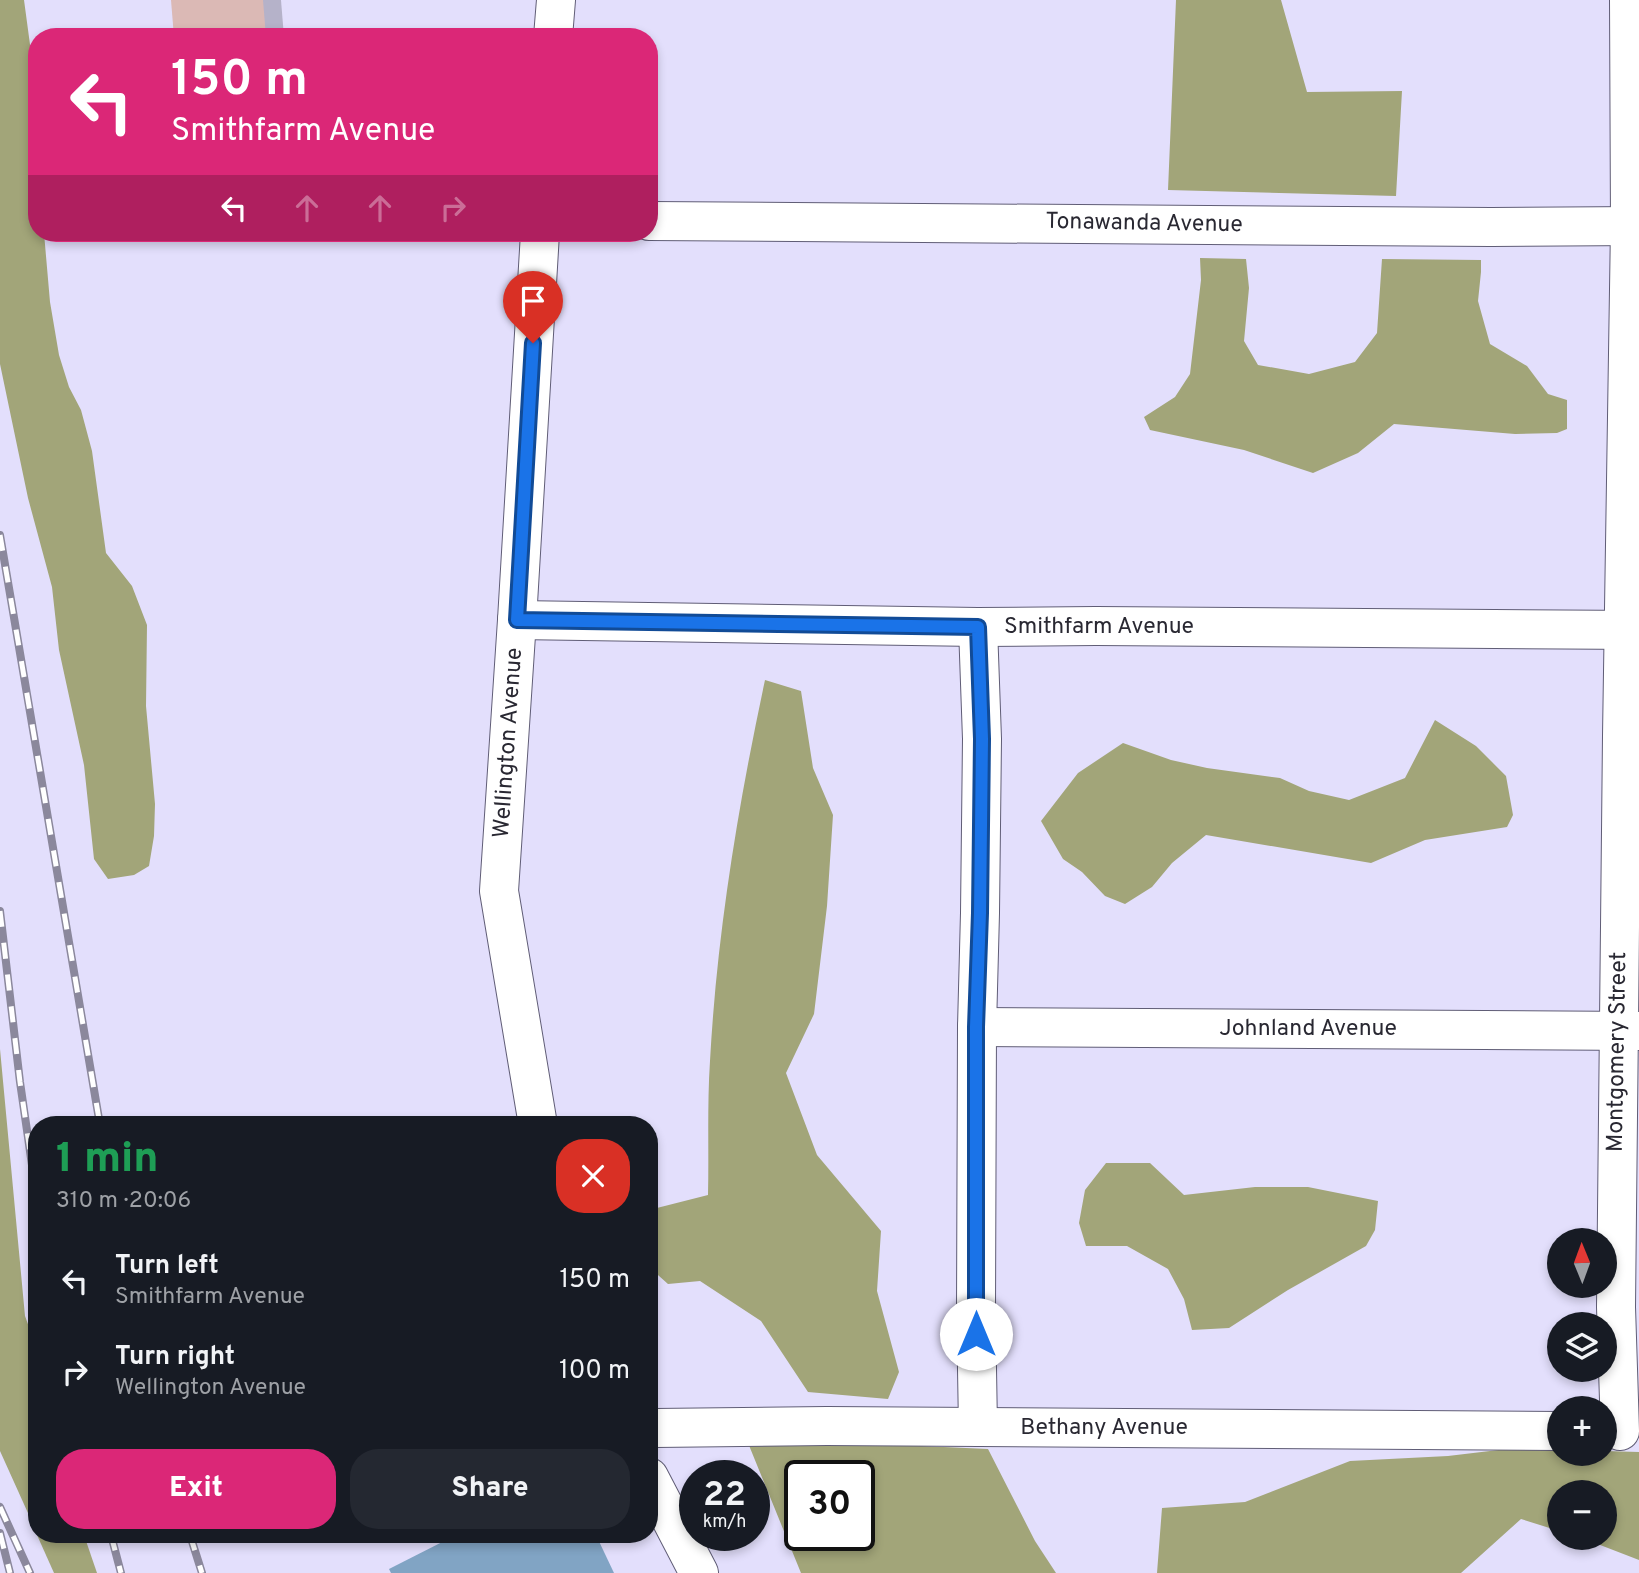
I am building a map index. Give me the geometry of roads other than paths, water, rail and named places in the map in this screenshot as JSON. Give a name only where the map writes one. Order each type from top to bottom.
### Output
[{"type":"street","points":[[554,28],[556,0]]},
{"type":"street","name":"Montgomery Street","points":[[1621,1432],[1616,1307],[1629,1031],[1635,226],[1629,0]]},
{"type":"street","name":"Tonawanda Avenue","points":[[658,221],[1635,226]]},
{"type":"street","name":"Wellington Avenue","points":[[536,1116],[499,891],[539,242]]},
{"type":"street","name":"Smithfarm Avenue","points":[[517,620],[978,627],[1631,630]]},
{"type":"street","points":[[978,627],[982,739],[976,1027],[978,1427]]},
{"type":"street","name":"Johnland Avenue","points":[[976,1027],[1629,1031]]},
{"type":"street","name":"Bethany Avenue","points":[[658,1429],[827,1426],[1547,1431]]},
{"type":"street","points":[[658,1495],[698,1573]]},
{"type":"water","points":[[440,1543],[600,1543],[614,1573],[391,1573],[389,1569]]},
{"type":"railway","points":[[0,535],[98,1116]]},
{"type":"railway","points":[[0,911],[28,1138]]},
{"type":"railway","points":[[0,1507],[30,1573]]},
{"type":"railway","points":[[0,1533],[10,1573]]},
{"type":"railway","points":[[113,1543],[121,1573]]},
{"type":"railway","points":[[193,1543],[202,1573]]}]
